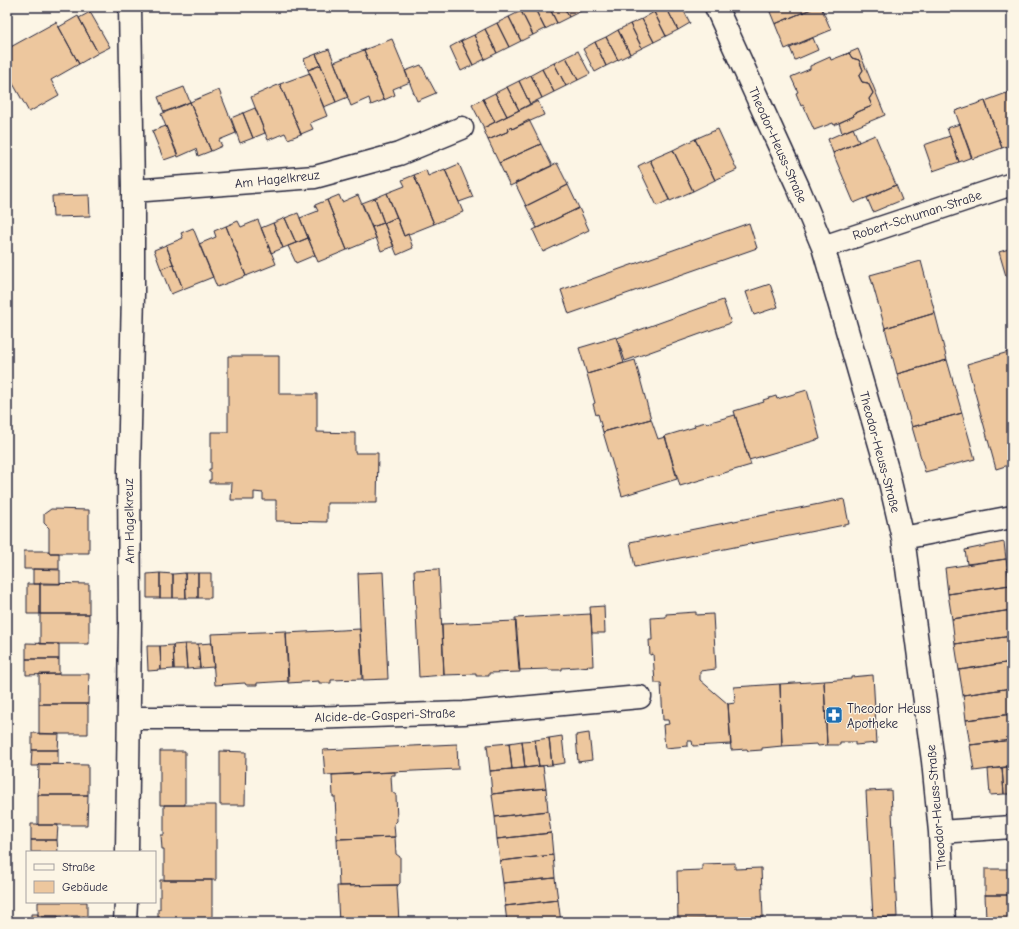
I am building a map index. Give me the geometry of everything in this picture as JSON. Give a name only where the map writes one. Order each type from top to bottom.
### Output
[{"type":"street","name":"Am Hagelkreuz","points":[[127,851],[130,718],[129,485],[133,294],[130,7]]},
{"type":"street","name":"Theodor-Heuss-Straße","points":[[716,7],[798,187],[823,246],[887,470],[903,538],[933,761],[940,832],[944,922]]},
{"type":"street","name":"Am Hagelkreuz","points":[[133,190],[315,177],[399,154],[462,128]]},
{"type":"street","name":"Robert-Schuman-Straße","points":[[823,246],[1012,184]]},
{"type":"street","points":[[903,538],[1012,517]]},
{"type":"street","name":"Alcide-de-Gasperi-Straße","points":[[130,718],[309,718],[464,713],[640,697]]},
{"type":"street","points":[[940,832],[1012,827]]},
{"type":"street","points":[[125,922],[126,903]]},
{"type":"building","points":[[529,7],[534,7],[545,29],[533,35],[521,11]]},
{"type":"building","points":[[534,7],[549,7],[557,23],[545,29]]},
{"type":"building","points":[[549,7],[564,7],[569,17],[557,23]]},
{"type":"building","points":[[564,7],[579,7],[581,11],[569,17]]},
{"type":"building","points":[[579,7],[589,7],[581,11]]},
{"type":"building","points":[[666,7],[678,30],[666,36],[654,12]]},
{"type":"building","points":[[666,7],[682,7],[690,23],[678,30]]},
{"type":"building","points":[[768,7],[816,7],[775,24]]},
{"type":"building","points":[[816,7],[821,7],[831,30],[785,49],[775,24]]},
{"type":"building","points":[[521,11],[533,35],[521,41],[509,17]]},
{"type":"building","points":[[90,12],[110,47],[98,53],[79,18]]},
{"type":"building","points":[[654,12],[666,36],[654,42],[642,19]]},
{"type":"building","points":[[78,16],[98,53],[79,64],[59,27]]},
{"type":"building","points":[[509,17],[521,41],[509,47],[497,23]]},
{"type":"building","points":[[642,19],[654,42],[642,48],[630,24]]},
{"type":"building","points":[[56,22],[79,64],[51,80],[59,95],[29,112],[7,73],[7,49]]},
{"type":"building","points":[[497,23],[509,47],[497,53],[485,29]]},
{"type":"building","points":[[630,24],[642,48],[630,54],[618,30]]},
{"type":"building","points":[[485,29],[497,53],[485,59],[474,35]]},
{"type":"building","points":[[618,30],[630,54],[618,60],[606,37]]},
{"type":"building","points":[[474,35],[485,59],[473,65],[461,41]]},
{"type":"building","points":[[606,37],[618,60],[606,66],[595,42]]},
{"type":"building","points":[[813,38],[818,50],[795,60],[790,48]]},
{"type":"building","points":[[392,39],[410,82],[393,89],[395,95],[384,100],[364,50]]},
{"type":"building","points":[[461,41],[473,65],[461,71],[450,47]]},
{"type":"building","points":[[595,42],[606,66],[595,72],[583,49]]},
{"type":"building","points":[[329,49],[348,97],[336,102],[316,54]]},
{"type":"building","points":[[858,49],[885,115],[842,133],[839,123],[854,116],[853,114],[872,106],[869,99],[873,93],[868,83],[862,82],[859,76],[863,70],[859,60],[852,58],[849,53],[844,55]]},
{"type":"building","points":[[364,50],[384,100],[371,105],[369,98],[351,106],[334,62]]},
{"type":"building","points":[[578,51],[590,74],[578,80],[566,57]]},
{"type":"building","points":[[849,53],[852,58],[859,60],[863,70],[859,76],[862,82],[868,83],[873,93],[869,99],[872,106],[853,114],[854,116],[834,125],[833,123],[814,130],[803,105],[801,106],[796,93],[798,92],[791,77],[810,69],[810,66],[830,57],[831,60]]},
{"type":"building","points":[[316,54],[321,65],[308,70],[304,59]]},
{"type":"building","points":[[566,57],[578,80],[566,86],[554,63]]},
{"type":"building","points":[[554,63],[566,86],[554,92],[542,69]]},
{"type":"building","points":[[321,65],[336,102],[324,107],[308,70]]},
{"type":"building","points":[[421,65],[436,93],[417,101],[405,71]]},
{"type":"building","points":[[542,69],[554,92],[542,98],[531,75]]},
{"type":"building","points":[[310,73],[327,116],[310,123],[313,129],[301,134],[280,84]]},
{"type":"building","points":[[531,75],[542,98],[530,104],[519,81]]},
{"type":"building","points":[[519,81],[530,104],[519,110],[507,87]]},
{"type":"building","points":[[280,84],[301,134],[288,139],[285,133],[268,140],[251,97]]},
{"type":"building","points":[[184,87],[190,102],[164,112],[158,97]]},
{"type":"building","points":[[507,87],[519,110],[507,116],[495,93]]},
{"type":"building","points":[[219,90],[236,133],[219,140],[222,146],[211,151],[190,102]]},
{"type":"building","points":[[1012,91],[1012,144],[1002,148],[985,101]]},
{"type":"building","points":[[495,93],[507,116],[495,122],[483,99]]},
{"type":"building","points":[[483,99],[495,122],[484,128],[472,105]]},
{"type":"building","points":[[538,101],[544,115],[512,129],[511,127],[508,128],[509,131],[488,140],[483,128]]},
{"type":"building","points":[[985,101],[1002,148],[972,159],[955,111]]},
{"type":"building","points":[[190,102],[211,151],[198,156],[196,149],[178,157],[161,114]]},
{"type":"building","points":[[255,108],[265,133],[253,138],[243,113]]},
{"type":"building","points":[[243,113],[253,138],[240,143],[231,118]]},
{"type":"building","points":[[529,120],[541,144],[499,163],[488,140],[509,131],[508,128],[511,127],[512,129]]},
{"type":"building","points":[[960,124],[972,157],[959,162],[947,128]]},
{"type":"building","points":[[166,126],[178,155],[164,160],[152,131]]},
{"type":"building","points":[[853,128],[859,142],[833,153],[828,139]]},
{"type":"building","points":[[718,129],[737,170],[715,180],[695,139]]},
{"type":"building","points":[[875,135],[896,185],[854,203],[833,153]]},
{"type":"building","points":[[950,136],[959,162],[933,171],[924,145]]},
{"type":"building","points":[[695,139],[715,180],[693,191],[673,150]]},
{"type":"building","points":[[541,144],[552,166],[510,186],[499,163]]},
{"type":"building","points":[[673,150],[693,191],[670,201],[650,160]]},
{"type":"building","points":[[650,160],[669,200],[657,206],[638,166]]},
{"type":"building","points":[[557,163],[568,185],[526,206],[515,183]]},
{"type":"building","points":[[459,164],[473,197],[459,202],[445,170]]},
{"type":"building","points":[[445,169],[463,212],[434,224],[414,175],[426,170],[428,176]]},
{"type":"building","points":[[414,175],[434,224],[404,236],[387,193],[405,186],[402,180]]},
{"type":"building","points":[[568,185],[579,208],[537,228],[526,206]]},
{"type":"building","points":[[896,185],[902,200],[873,212],[867,198]]},
{"type":"building","points":[[387,193],[397,217],[384,223],[375,198]]},
{"type":"building","points":[[89,195],[90,216],[53,217],[52,196]]},
{"type":"building","points":[[339,195],[342,202],[358,195],[376,238],[347,250],[327,200]]},
{"type":"building","points":[[375,198],[384,223],[372,227],[362,203]]},
{"type":"building","points":[[327,200],[347,250],[318,262],[300,218],[318,211],[315,205]]},
{"type":"building","points":[[579,208],[589,230],[543,252],[533,230]]},
{"type":"building","points":[[298,213],[308,238],[296,243],[285,218]]},
{"type":"building","points":[[397,217],[404,236],[408,234],[413,248],[397,255],[384,223]]},
{"type":"building","points":[[285,218],[296,243],[283,248],[273,223]]},
{"type":"building","points":[[258,220],[276,264],[246,276],[226,226],[238,221],[241,227]]},
{"type":"building","points":[[273,223],[283,248],[271,253],[261,228]]},
{"type":"building","points":[[384,223],[394,246],[381,251],[372,227]]},
{"type":"building","points":[[749,223],[757,248],[569,314],[561,290]]},
{"type":"building","points":[[226,226],[246,276],[217,287],[199,244],[216,237],[214,231]]},
{"type":"building","points":[[193,228],[213,277],[183,289],[166,245],[183,238],[181,233]]},
{"type":"building","points":[[308,238],[315,255],[296,263],[288,246]]},
{"type":"building","points":[[166,245],[173,264],[161,269],[154,250]]},
{"type":"building","points":[[1012,248],[1012,273],[1006,276],[999,252]]},
{"type":"building","points":[[921,261],[935,313],[885,328],[870,275]]},
{"type":"building","points":[[173,264],[183,289],[171,294],[161,269]]},
{"type":"building","points":[[770,284],[778,307],[754,315],[746,292]]},
{"type":"building","points":[[723,300],[731,323],[625,361],[617,338]]},
{"type":"building","points":[[935,313],[947,360],[897,374],[885,328]]},
{"type":"building","points":[[616,337],[624,363],[587,374],[579,348]]},
{"type":"building","points":[[1012,351],[1012,464],[996,469],[967,364]]},
{"type":"building","points":[[228,356],[279,356],[279,394],[317,394],[317,432],[355,433],[355,453],[378,453],[377,503],[327,503],[327,522],[276,521],[276,500],[263,500],[263,493],[254,492],[254,500],[231,500],[232,483],[209,483],[209,480],[211,480],[211,472],[209,472],[209,469],[211,469],[211,432],[228,432]]},
{"type":"building","points":[[635,360],[651,419],[603,432],[598,414],[596,415],[593,404],[595,403],[587,374]]},
{"type":"building","points":[[947,360],[962,413],[912,427],[897,374]]},
{"type":"building","points":[[807,390],[820,439],[749,460],[734,411],[764,402],[763,400],[776,396],[777,399]]},
{"type":"building","points":[[962,413],[975,459],[925,472],[912,427]]},
{"type":"building","points":[[735,415],[751,465],[680,486],[665,436],[695,427],[694,425]]},
{"type":"building","points":[[651,419],[658,439],[665,437],[677,479],[622,496],[603,432]]},
{"type":"building","points":[[844,499],[849,524],[635,567],[630,542]]},
{"type":"building","points":[[51,509],[89,510],[89,553],[49,553],[49,528],[44,523],[44,514]]},
{"type":"building","points":[[1004,542],[1006,559],[967,564],[965,550]]},
{"type":"building","points":[[24,551],[49,551],[49,553],[59,553],[59,569],[24,569]]},
{"type":"building","points":[[1006,559],[1010,585],[948,594],[945,568]]},
{"type":"building","points":[[33,569],[60,570],[60,584],[33,584]]},
{"type":"building","points":[[439,569],[444,675],[419,677],[414,570]]},
{"type":"building","points":[[383,572],[388,679],[363,680],[358,573]]},
{"type":"building","points":[[160,573],[173,574],[173,598],[160,598]]},
{"type":"building","points":[[160,573],[160,598],[147,598],[147,574]]},
{"type":"building","points":[[185,573],[198,573],[198,598],[186,598]]},
{"type":"building","points":[[185,573],[186,598],[173,598],[173,574]]},
{"type":"building","points":[[198,573],[211,573],[211,598],[198,598]]},
{"type":"building","points":[[40,583],[89,584],[89,614],[40,614]]},
{"type":"building","points":[[27,584],[40,584],[40,614],[27,614]]},
{"type":"building","points":[[1010,585],[1012,610],[952,619],[948,594]]},
{"type":"building","points":[[604,606],[605,633],[592,633],[590,607]]},
{"type":"building","points":[[1012,610],[1012,636],[955,644],[952,619]]},
{"type":"building","points":[[696,612],[696,615],[713,614],[716,669],[700,671],[700,680],[728,704],[731,744],[693,746],[692,741],[688,741],[688,746],[665,748],[663,725],[669,724],[668,720],[663,720],[661,683],[655,683],[653,654],[650,655],[649,640],[652,640],[651,618],[666,617],[666,614]]},
{"type":"building","points":[[40,614],[89,614],[89,644],[40,644]]},
{"type":"building","points":[[591,614],[593,666],[562,668],[562,670],[519,670],[515,618]]},
{"type":"building","points":[[516,621],[520,672],[489,673],[489,676],[476,676],[476,674],[444,675],[442,624]]},
{"type":"building","points":[[360,629],[362,679],[331,680],[331,683],[319,683],[319,681],[288,683],[286,633]]},
{"type":"building","points":[[286,631],[289,681],[257,683],[257,685],[246,685],[245,683],[215,685],[211,634]]},
{"type":"building","points":[[1012,636],[1012,662],[959,670],[955,644]]},
{"type":"building","points":[[26,643],[59,644],[59,659],[26,659]]},
{"type":"building","points":[[212,643],[214,667],[200,668],[198,644]]},
{"type":"building","points":[[185,644],[187,669],[174,669],[173,645]]},
{"type":"building","points":[[185,644],[198,644],[200,668],[187,669]]},
{"type":"building","points":[[173,645],[174,669],[161,670],[160,646]]},
{"type":"building","points":[[147,646],[160,646],[161,670],[148,671]]},
{"type":"building","points":[[26,659],[59,659],[59,674],[26,675]]},
{"type":"building","points":[[1012,662],[1012,688],[963,695],[959,670]]},
{"type":"building","points":[[39,674],[89,674],[88,704],[39,704]]},
{"type":"building","points":[[873,675],[877,743],[855,745],[855,742],[840,742],[840,745],[827,745],[824,681],[851,679],[851,677]]},
{"type":"building","points":[[824,681],[827,745],[818,746],[817,744],[782,746],[780,684]]},
{"type":"building","points":[[780,684],[782,746],[762,748],[762,750],[731,750],[728,704],[735,703],[734,687]]},
{"type":"building","points":[[1012,688],[1012,714],[966,720],[963,695]]},
{"type":"building","points":[[39,704],[88,704],[88,734],[39,734]]},
{"type":"building","points":[[1012,714],[1012,740],[970,745],[966,720]]},
{"type":"building","points":[[32,733],[59,734],[58,750],[32,750]]},
{"type":"building","points":[[589,733],[592,760],[578,762],[576,735]]},
{"type":"building","points":[[562,736],[565,763],[552,765],[549,738]]},
{"type":"building","points":[[549,738],[552,765],[539,766],[535,740]]},
{"type":"building","points":[[535,740],[539,766],[525,768],[522,741]]},
{"type":"building","points":[[1012,740],[1012,766],[974,771],[970,745]]},
{"type":"building","points":[[522,741],[525,768],[512,769],[509,743]]},
{"type":"building","points":[[509,743],[512,769],[490,771],[487,745]]},
{"type":"building","points":[[457,744],[458,769],[325,775],[323,750]]},
{"type":"building","points":[[32,750],[58,750],[58,764],[39,764],[38,766],[31,766]]},
{"type":"building","points":[[160,751],[185,751],[185,805],[160,805]]},
{"type":"building","points":[[220,751],[246,752],[245,805],[220,805]]},
{"type":"building","points":[[39,764],[88,765],[88,795],[38,795]]},
{"type":"building","points":[[543,766],[546,788],[492,794],[490,771]]},
{"type":"building","points":[[1012,766],[1012,794],[1004,794],[1002,768]]},
{"type":"building","points":[[1002,768],[1004,794],[990,795],[988,769]]},
{"type":"building","points":[[395,772],[395,775],[391,775],[392,792],[396,795],[397,821],[394,824],[395,837],[337,839],[335,797],[333,797],[332,775]]},
{"type":"building","points":[[546,788],[548,811],[495,817],[492,794]]},
{"type":"building","points":[[891,790],[897,917],[873,918],[866,791]]},
{"type":"building","points":[[38,795],[88,795],[87,825],[38,825]]},
{"type":"building","points":[[164,805],[216,805],[216,880],[164,880],[164,849],[162,849],[161,835],[164,835]]},
{"type":"building","points":[[548,811],[551,833],[497,839],[495,817]]},
{"type":"building","points":[[31,824],[58,825],[57,840],[31,840]]},
{"type":"building","points":[[551,833],[553,855],[500,861],[497,839]]},
{"type":"building","points":[[395,837],[396,854],[400,857],[400,883],[398,885],[339,886],[337,839]]},
{"type":"building","points":[[31,840],[57,840],[58,851],[31,851]]},
{"type":"building","points":[[553,855],[555,878],[503,883],[500,861]]},
{"type":"building","points":[[735,863],[735,869],[761,868],[763,917],[728,918],[728,922],[713,922],[713,919],[678,920],[677,871],[702,870],[702,864]]},
{"type":"building","points":[[985,869],[1012,869],[1012,895],[985,895]]},
{"type":"building","points":[[555,878],[558,900],[505,906],[503,883]]},
{"type":"building","points":[[160,880],[212,880],[212,922],[158,922],[158,909],[160,909]]},
{"type":"building","points":[[398,885],[399,922],[339,922],[337,886]]},
{"type":"building","points":[[985,895],[1012,895],[1012,919],[986,920]]},
{"type":"building","points":[[558,900],[561,922],[507,922],[505,906]]},
{"type":"building","points":[[38,903],[87,903],[87,916],[38,916]]},
{"type":"building","points":[[31,914],[38,914],[38,916],[58,916],[58,922],[31,922]]},
{"type":"building","points":[[1012,919],[1012,922],[986,922],[986,920]]},
{"type":"place","name":"Theodor Heuss Apotheke","points":[[834,715]]}]
